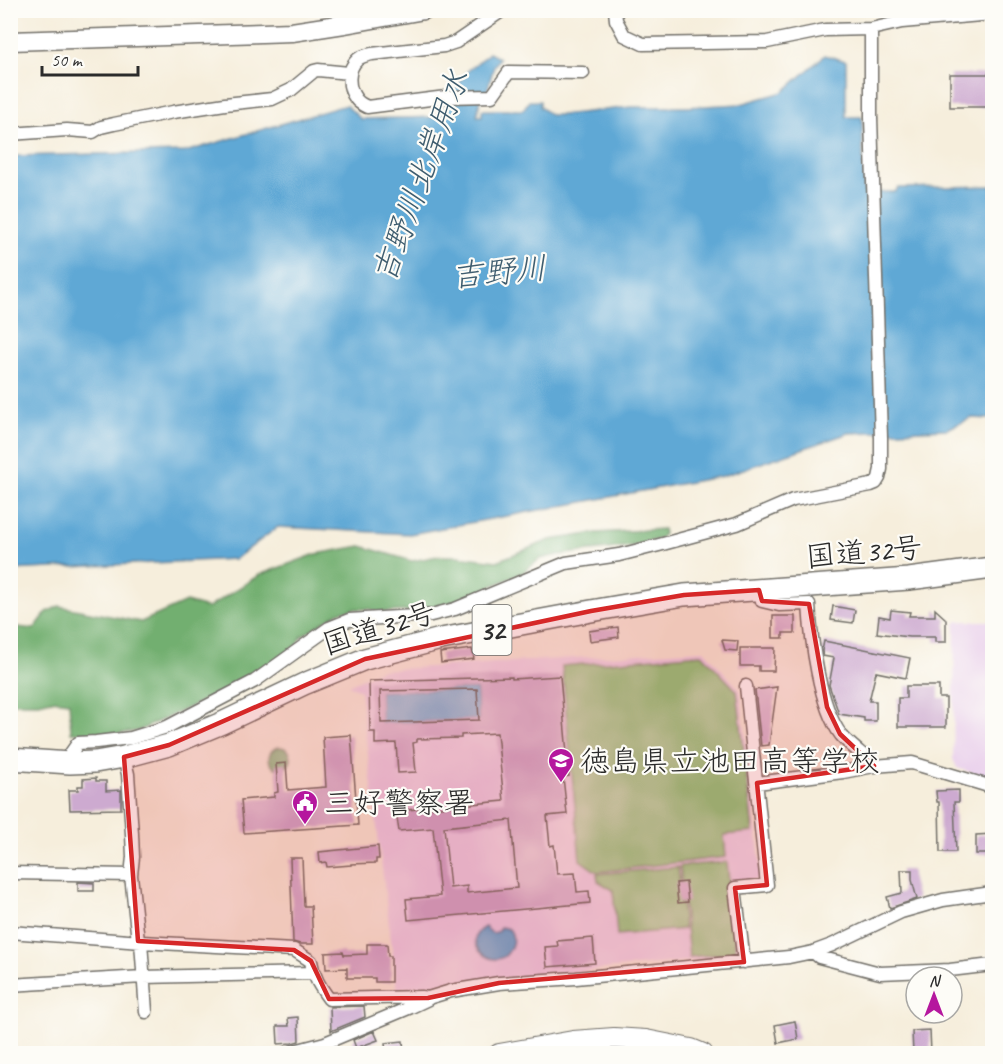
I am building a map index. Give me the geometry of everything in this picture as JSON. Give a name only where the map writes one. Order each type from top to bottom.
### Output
[{"type":"highway","name":"国道32号","points":[[10,759],[69,763],[95,762],[169,745],[365,659],[441,639],[684,596],[909,579],[993,568]]},
{"type":"main road","points":[[10,41],[292,32],[424,10]]},
{"type":"main road","points":[[499,1053],[573,1041],[614,1046],[646,1040],[691,1048],[703,1053]]},
{"type":"street","points":[[503,10],[456,42],[444,46],[363,56],[357,60],[349,73],[350,85],[356,99],[367,107],[446,97],[492,96],[509,72],[583,73]]},
{"type":"street","points":[[615,10],[616,20],[624,35],[643,44],[767,42],[825,30],[871,29],[902,22],[993,14]]},
{"type":"street","points":[[69,763],[71,753],[78,743],[131,738],[167,727],[255,681],[329,628],[349,620],[431,615],[455,609],[566,563],[619,555],[737,524],[793,500],[872,486],[876,483],[881,469],[881,438],[871,117],[871,29]]},
{"type":"street","points":[[10,134],[67,130],[93,132],[101,127],[173,112],[272,99],[291,90],[318,70],[349,73]]},
{"type":"street","points":[[759,590],[762,602],[779,605],[809,604],[812,642],[827,707],[840,734],[859,752],[872,760],[874,766]]},
{"type":"street","points":[[744,962],[735,888],[767,885],[746,686]]},
{"type":"street","points":[[124,757],[128,774],[131,817],[133,857],[131,875],[146,1012]]},
{"type":"street","points":[[757,783],[874,766],[912,763],[993,787]]},
{"type":"street","points":[[10,873],[131,875]]},
{"type":"street","points":[[283,1053],[325,1043],[428,998],[451,991],[498,983],[576,978],[789,957],[832,945],[901,912],[943,900],[993,893]]},
{"type":"street","points":[[10,932],[294,950],[312,961],[313,973],[329,999],[428,998]]},
{"type":"street","points":[[813,952],[819,957],[880,973],[950,970],[993,965]]},
{"type":"street","points":[[10,985],[143,977],[313,973]]},
{"type":"highlighted area","points":[[759,590],[762,601],[809,604],[827,707],[840,734],[874,766],[757,783],[767,885],[735,888],[744,962],[499,983],[428,998],[329,999],[311,961],[294,950],[138,941],[124,757],[169,745],[365,659],[591,611],[684,595]]},
{"type":"shaded area","points":[[958,621],[992,621],[992,779],[957,768],[953,759],[955,624]]},
{"type":"shaded area","name":"徳島県立池田高等学校","points":[[704,650],[740,690],[762,879],[731,882],[740,956],[397,989],[360,690],[348,685],[381,670]]},
{"type":"green space","points":[[663,529],[664,534],[659,539],[633,546],[540,559],[522,573],[457,601],[421,611],[377,612],[369,609],[355,609],[339,612],[302,636],[297,645],[248,680],[138,731],[108,735],[71,732],[69,702],[51,700],[39,703],[11,703],[11,626],[34,629],[47,612],[59,606],[141,622],[186,602],[208,608],[259,575],[316,554],[361,546],[412,561],[438,556],[458,556],[497,561],[550,540],[596,533]]},
{"type":"green space","points":[[702,654],[737,691],[753,832],[724,835],[726,857],[597,872],[580,860],[562,666]]},
{"type":"green space","points":[[280,747],[288,750],[291,758],[288,766],[280,769],[272,766],[269,758],[272,750]]},
{"type":"green space","points":[[727,862],[736,953],[689,957],[680,866]]},
{"type":"green space","points":[[678,867],[684,929],[617,935],[613,890],[598,881],[597,874]]},
{"type":"water","points":[[489,53],[499,58],[494,66],[487,91],[482,92],[477,116],[482,116],[482,110],[523,110],[529,101],[540,101],[540,107],[551,115],[631,107],[741,104],[783,92],[825,55],[846,61],[846,117],[862,117],[864,192],[895,192],[898,188],[992,186],[992,419],[972,418],[947,429],[849,433],[723,476],[410,534],[278,527],[235,559],[11,570],[11,156],[185,152],[346,105],[361,119],[440,117],[464,76]]},
{"type":"water","points":[[477,689],[479,720],[381,723],[380,691]]},
{"type":"water","points":[[485,927],[492,933],[497,932],[501,927],[509,929],[513,942],[505,956],[498,959],[490,958],[477,948],[475,940],[477,933]]},
{"type":"building","points":[[950,74],[993,74],[993,107],[950,107]]},
{"type":"building","points":[[833,606],[855,610],[853,623],[831,620]]},
{"type":"building","points":[[935,609],[946,619],[946,642],[935,642],[935,637],[877,633],[879,616],[890,618],[891,610],[910,612],[909,616],[935,616]]},
{"type":"building","points":[[773,616],[795,616],[795,633],[783,633],[783,638],[773,638]]},
{"type":"building","points":[[618,627],[619,637],[590,641],[589,631]]},
{"type":"building","points":[[722,640],[738,641],[737,651],[725,650]]},
{"type":"building","points":[[824,641],[910,658],[906,678],[876,672],[869,701],[876,701],[876,721],[864,721],[864,718],[839,714],[829,685],[834,658],[823,656]]},
{"type":"building","points":[[740,648],[775,648],[774,671],[759,671],[759,666],[740,666]]},
{"type":"building","points":[[472,649],[474,659],[441,663],[440,653]]},
{"type":"building","points":[[560,676],[569,776],[563,777],[567,814],[547,816],[550,846],[554,845],[557,874],[575,873],[577,892],[589,891],[590,903],[408,920],[406,899],[440,896],[433,828],[399,831],[396,811],[504,801],[497,733],[461,735],[461,738],[417,739],[417,742],[413,743],[416,772],[398,773],[396,743],[375,744],[375,732],[370,732],[369,681],[512,677],[512,679]],"holes":[[[477,689],[479,720],[381,723],[380,691]],[[511,820],[517,888],[467,893],[467,886],[450,888],[444,827]]]},
{"type":"building","points":[[906,686],[939,686],[939,698],[946,698],[946,727],[898,727],[898,698],[906,698]]},
{"type":"building","points":[[777,687],[769,745],[761,746],[755,690]]},
{"type":"building","points":[[351,735],[358,825],[244,833],[241,800],[274,797],[274,793],[278,792],[276,764],[286,763],[288,790],[326,787],[323,737]]},
{"type":"building","points":[[96,778],[96,781],[106,781],[106,791],[121,790],[121,809],[70,810],[69,790],[78,790],[78,786],[83,786],[83,779]]},
{"type":"building","points":[[959,790],[959,802],[954,802],[956,852],[940,852],[939,802],[937,802],[936,791]]},
{"type":"building","points":[[993,834],[993,854],[976,854],[976,835]]},
{"type":"building","points":[[378,846],[379,859],[376,859],[376,863],[327,867],[326,862],[320,863],[319,852]]},
{"type":"building","points":[[290,858],[302,858],[304,906],[311,906],[313,944],[293,942]]},
{"type":"building","points":[[901,870],[912,870],[917,899],[890,908],[887,897],[902,893]]},
{"type":"building","points":[[78,882],[94,883],[94,891],[78,891]]},
{"type":"building","points":[[686,882],[688,902],[678,903],[676,883]]},
{"type":"building","points":[[593,938],[595,963],[547,967],[545,947],[558,946],[557,941]]},
{"type":"building","points":[[367,944],[387,944],[388,956],[391,956],[391,982],[375,982],[375,978],[347,978],[347,968],[326,969],[325,953],[367,954]]},
{"type":"building","points":[[364,1006],[365,1017],[331,1031],[330,1007]]},
{"type":"building","points":[[298,1017],[299,1041],[278,1044],[277,1026],[289,1026],[288,1018]]},
{"type":"building","points":[[795,1021],[798,1039],[778,1043],[775,1025]]},
{"type":"building","points":[[930,1030],[931,1053],[913,1053],[912,1031]]},
{"type":"building","points":[[374,1031],[378,1040],[356,1048],[353,1040]]},
{"type":"building","points":[[403,1041],[404,1052],[386,1053],[385,1043]]},
{"type":"place","name":"徳島県立池田高等学校","points":[[561,784]]},
{"type":"place","name":"三好警察署","points":[[305,826]]},
{"type":"water label","name":"吉野川北岸用水","points":[[421,176]]},
{"type":"water label","name":"吉野川","points":[[499,272]]}]
